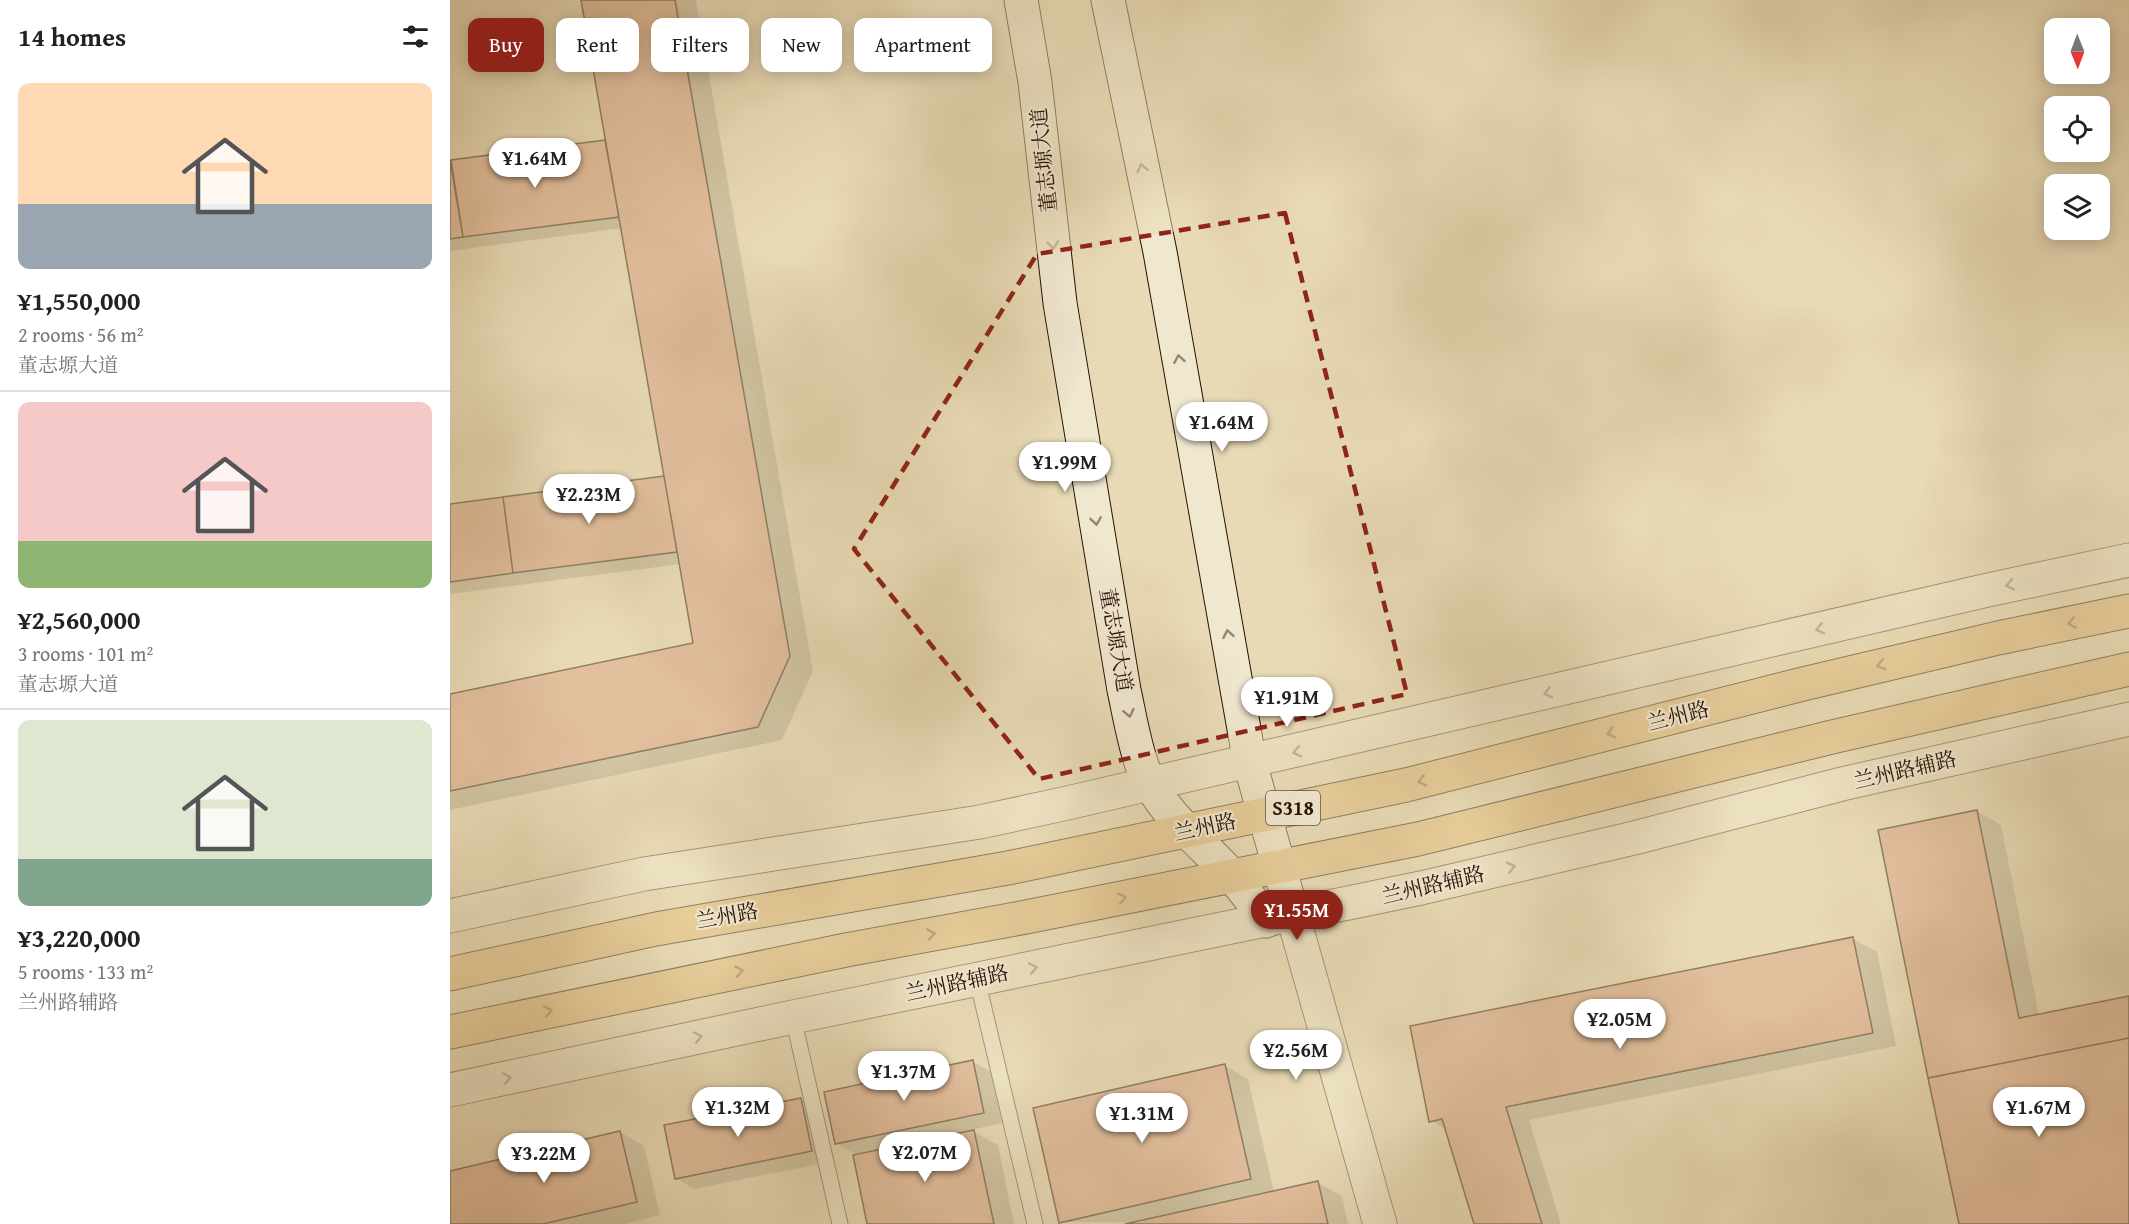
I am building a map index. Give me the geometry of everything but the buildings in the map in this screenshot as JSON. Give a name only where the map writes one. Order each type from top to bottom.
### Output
[{"type":"main road","name":"兰州路","points":[[450,974],[656,929],[1008,868],[1406,785],[1814,681],[1998,638],[2129,611]]},
{"type":"main road","points":[[450,1032],[846,950],[1418,839],[1844,735],[2129,669]]},
{"type":"street","name":"董志塬大道","points":[[1021,0],[1035,82],[1060,303],[1124,690],[1136,743],[1145,772],[1165,807],[1185,831],[1280,918],[1380,1224]]},
{"type":"street","name":"董志塬大道","points":[[1108,0],[1161,252],[1250,763],[1279,867],[1280,918],[1276,936],[1289,967],[1362,1224]]},
{"type":"street","points":[[450,916],[644,874],[980,822],[1250,763],[1988,590],[2129,560]]},
{"type":"street","name":"兰州路辅路","points":[[450,1090],[1421,888],[1634,838],[1842,784],[2129,719]]},
{"type":"lane","points":[[976,979],[1035,1224]]},
{"type":"lane","points":[[794,1017],[840,1224]]},
{"type":"highlighted area","points":[[1285,213],[1407,694],[1039,779],[854,549],[1037,254]]}]
